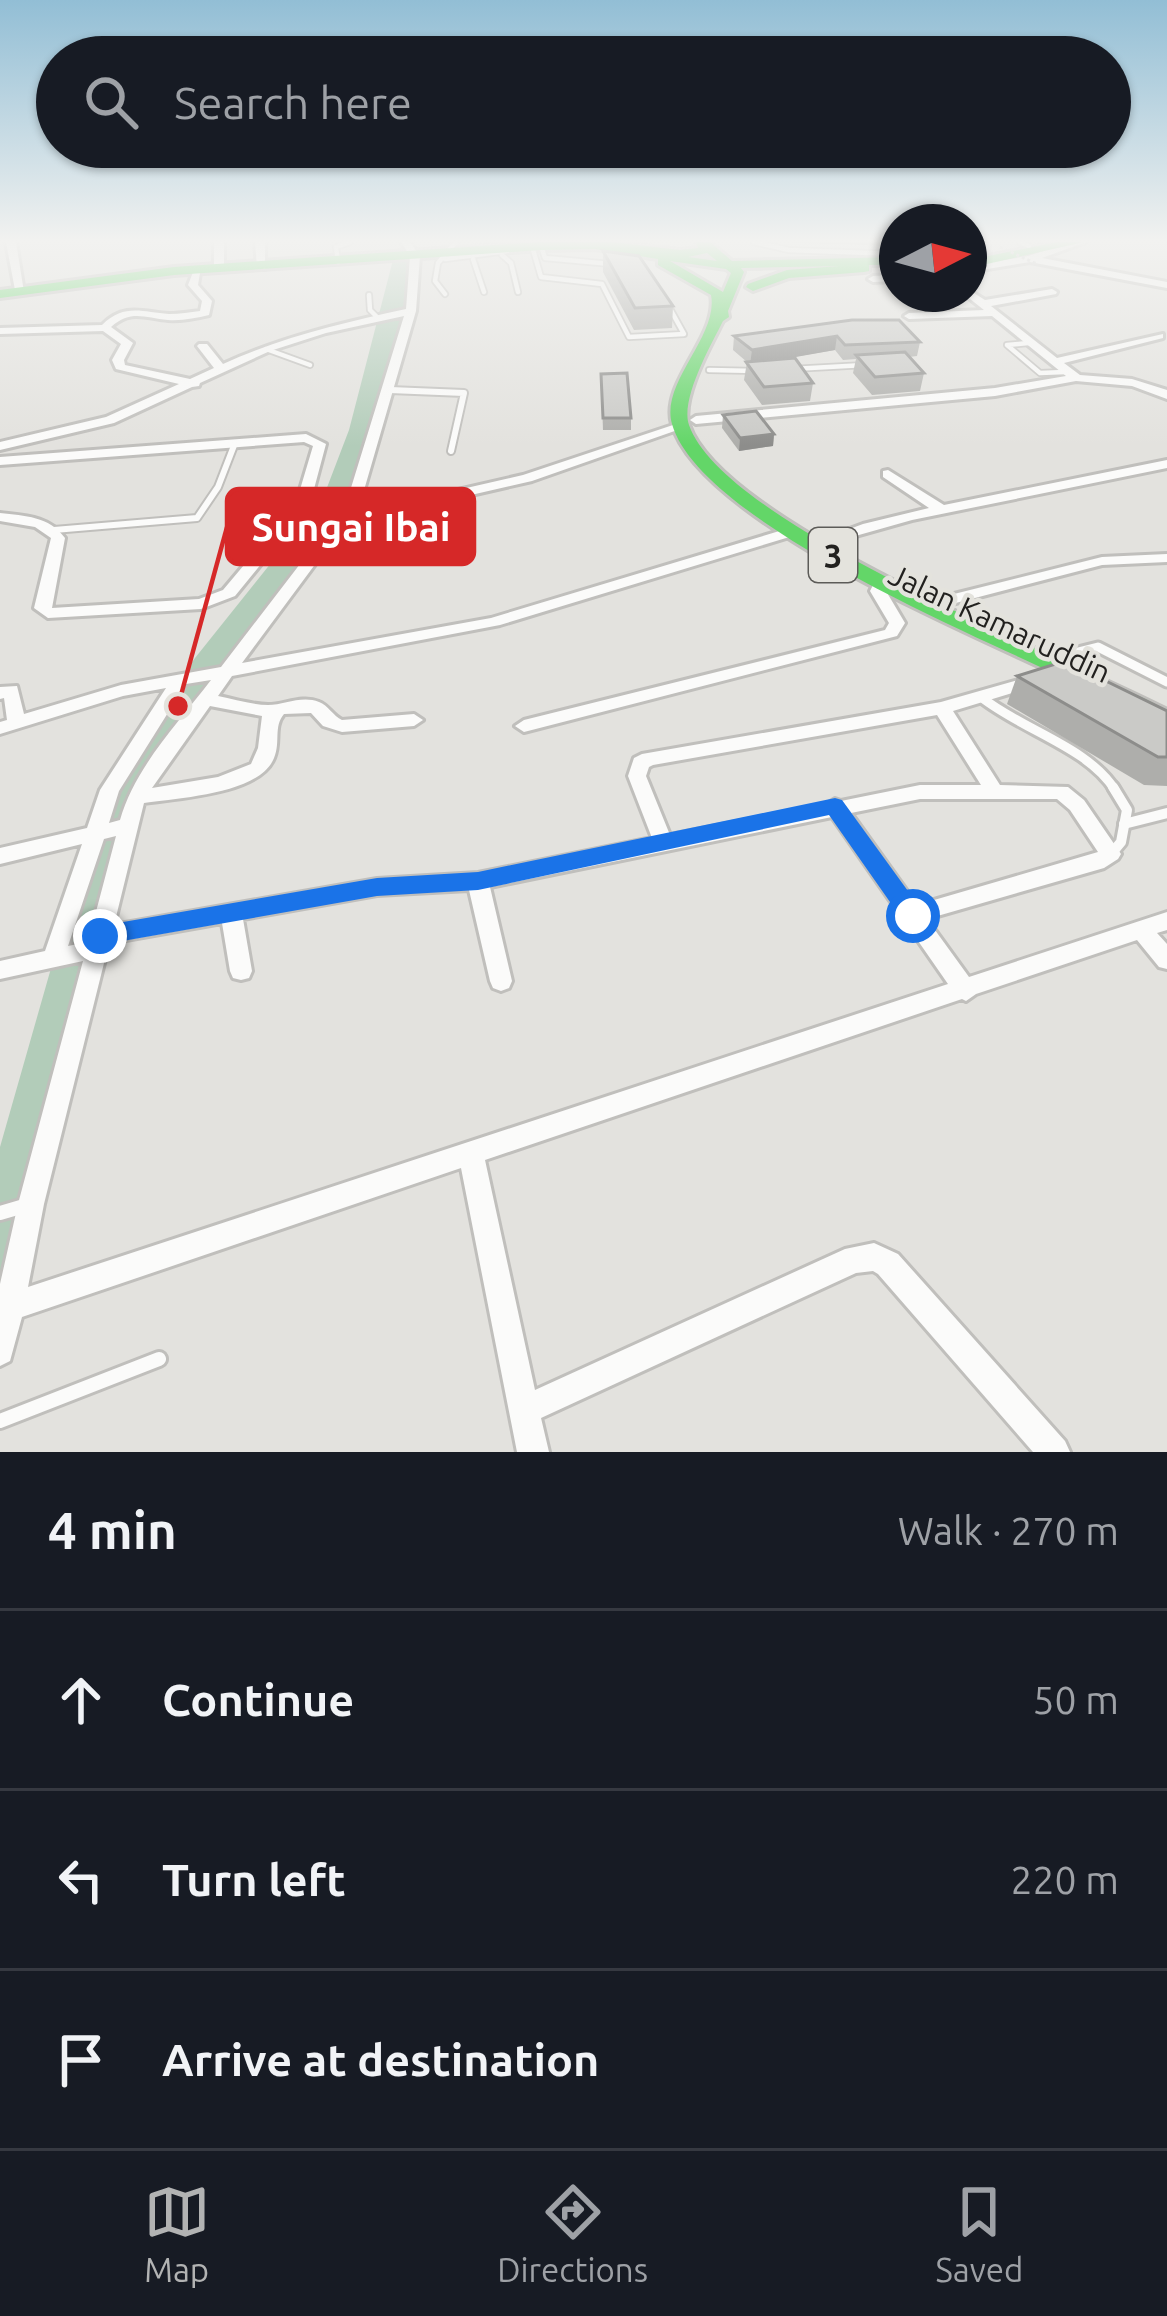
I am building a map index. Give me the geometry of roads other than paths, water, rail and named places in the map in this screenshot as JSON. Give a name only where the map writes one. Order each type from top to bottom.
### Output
[{"type":"main road","points":[[719,310],[720,320]]},
{"type":"main road","points":[[688,423],[682,394],[722,310]]},
{"type":"main road","points":[[688,423],[709,370],[723,310]]},
{"type":"main road","name":"Jalan Kamaruddin","points":[[688,423],[695,458],[791,532],[882,580],[1167,703]]},
{"type":"main road","name":"Jalan Kamaruddin","points":[[688,423],[737,482],[827,540],[1068,662],[1167,720]]},
{"type":"street","points":[[0,332],[105,328],[128,311],[150,310],[166,317],[206,310]]},
{"type":"street","points":[[988,310],[1070,375],[1108,384],[1129,379],[1167,394]]},
{"type":"street","points":[[0,446],[110,420],[266,349],[411,311],[353,504],[136,798],[22,1212],[0,1351]]},
{"type":"street","points":[[909,316],[954,312]]},
{"type":"street","points":[[105,328],[127,343],[120,367],[195,384]]},
{"type":"street","points":[[1053,362],[1159,336]]},
{"type":"street","points":[[203,346],[219,367]]},
{"type":"street","points":[[341,521],[527,478],[688,423],[1068,383],[1070,375]]},
{"type":"street","points":[[0,461],[306,438],[320,444],[302,504],[237,584],[217,599],[48,613],[42,608],[58,538],[54,530],[0,517]]},
{"type":"street","points":[[827,540],[882,521],[1091,483],[1167,464]]},
{"type":"street","points":[[888,474],[942,510]]},
{"type":"street","points":[[9,711],[494,622],[791,532]]},
{"type":"street","points":[[948,600],[1102,561],[1167,557]]},
{"type":"street","points":[[524,726],[891,633],[897,623],[878,591],[882,580]]},
{"type":"street","points":[[662,842],[637,776],[641,763],[649,759],[942,709],[982,698],[1068,662]]},
{"type":"street","points":[[54,959],[110,790],[182,679]]},
{"type":"street","points":[[205,699],[273,712],[316,706],[329,722],[342,726],[414,720]]},
{"type":"street","points":[[942,709],[996,794]]},
{"type":"street","points":[[136,798],[234,778],[260,768],[266,721],[273,712]]},
{"type":"street","points":[[0,970],[231,911],[377,887],[478,881],[920,792],[1060,792],[1077,805],[1112,854],[913,916]]},
{"type":"street","points":[[835,806],[966,991]]},
{"type":"street","points":[[0,856],[125,826]]},
{"type":"street","points":[[478,881],[501,981]]},
{"type":"street","points":[[231,911],[241,971]]},
{"type":"street","points":[[4,1309],[1167,921]]},
{"type":"street","points":[[1141,929],[1167,960]]},
{"type":"street","points":[[471,1154],[533,1452]]},
{"type":"street","points":[[526,1409],[855,1259],[874,1257],[888,1264],[1054,1452]]},
{"type":"lane","points":[[370,310],[378,317]]},
{"type":"lane","points":[[615,310],[629,338],[684,334],[720,320]]},
{"type":"lane","points":[[671,310],[684,334]]},
{"type":"lane","points":[[1028,343],[1007,345],[1040,374],[1070,375]]},
{"type":"lane","points":[[266,349],[310,365]]},
{"type":"lane","points":[[709,370],[727,373],[880,364]]},
{"type":"lane","points":[[390,390],[464,393],[451,451]]},
{"type":"lane","points":[[54,530],[197,518],[218,487],[235,443]]},
{"type":"lane","points":[[1068,662],[1098,647],[1167,682]]},
{"type":"lane","points":[[982,698],[1013,723],[1087,758],[1104,773],[1126,810],[1121,842],[1112,854]]},
{"type":"lane","points":[[1124,824],[1167,813]]},
{"type":"lane","points":[[0,1421],[159,1359]]},
{"type":"waterway","points":[[0,1244],[120,793],[207,665],[336,500],[362,430],[394,310]]},
{"type":"place","name":"Sungai Ibai","points":[[178,706]]}]
